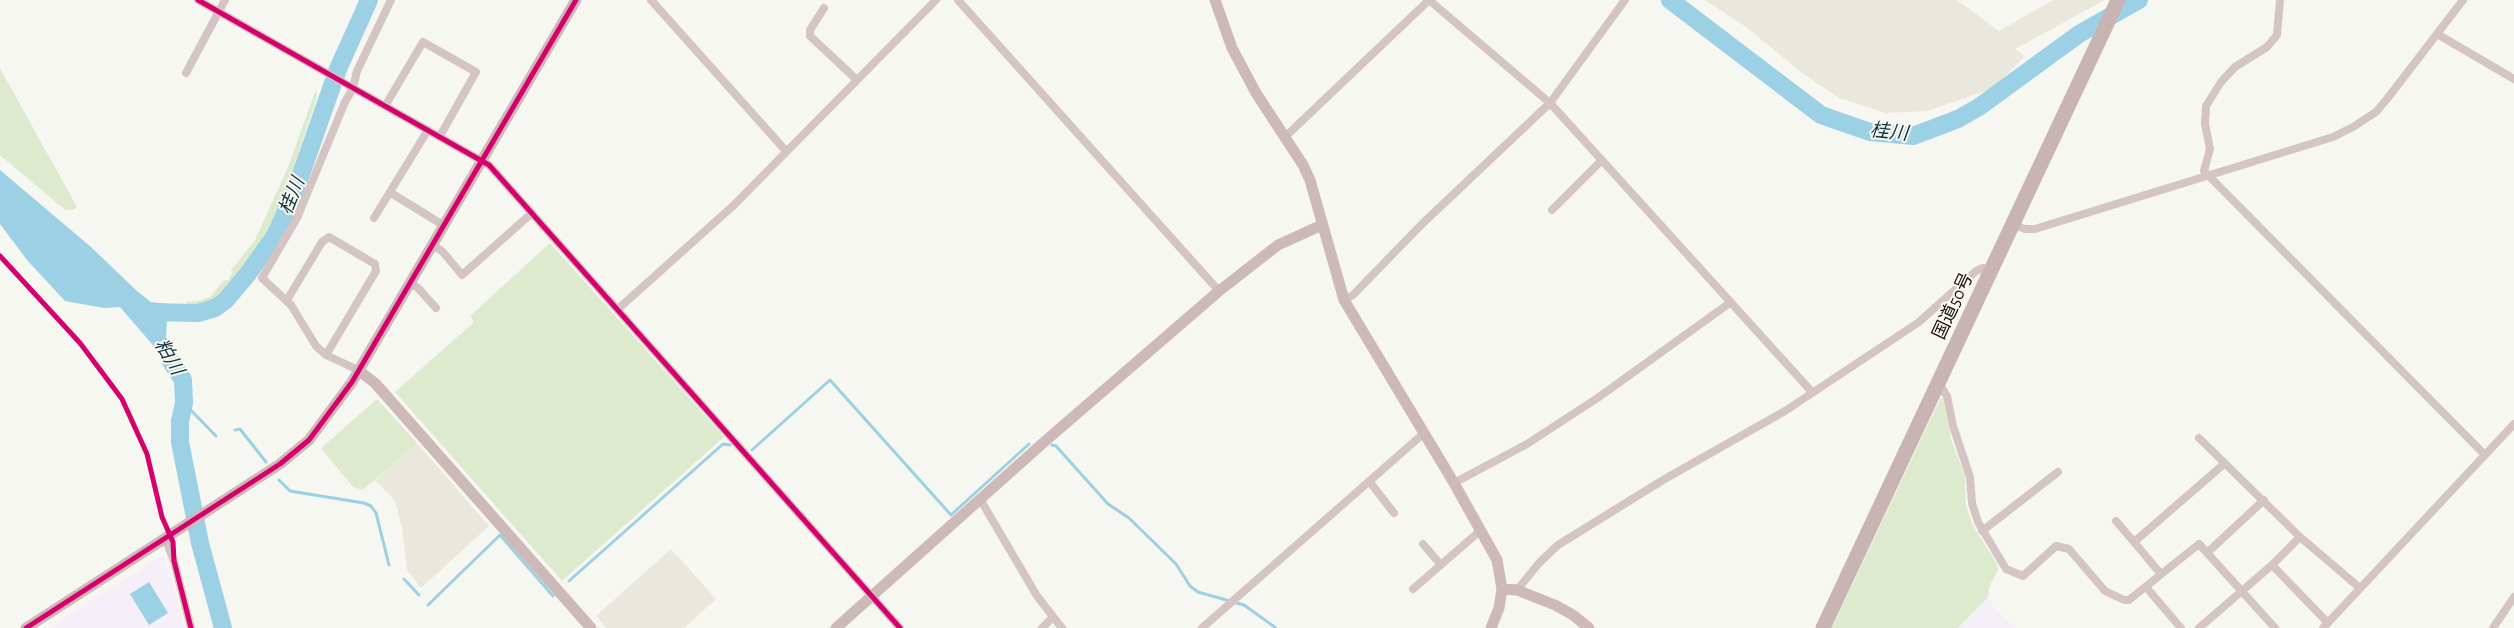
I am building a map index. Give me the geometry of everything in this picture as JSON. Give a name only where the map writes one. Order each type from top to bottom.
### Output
[{"type":"highway","name":"国道50号","points":[[1823,628],[2116,3]]},
{"type":"street","points":[[198,0],[481,159],[491,167],[900,628]]},
{"type":"street","points":[[186,72],[225,0]]},
{"type":"street","points":[[391,0],[356,71],[294,224],[262,278],[286,300],[316,346],[326,355],[358,370],[375,383],[591,628]]},
{"type":"street","points":[[26,628],[280,464],[309,440],[329,416],[358,370],[576,0]]},
{"type":"street","points":[[651,0],[786,151]]},
{"type":"street","points":[[618,309],[734,205],[936,0]]},
{"type":"street","points":[[958,0],[1219,291]]},
{"type":"street","points":[[1215,0],[1232,48],[1256,93],[1304,165],[1344,300],[1482,530],[1497,560],[1502,589],[1499,608],[1491,628]]},
{"type":"street","points":[[1285,137],[1429,0],[1550,103],[1812,392]]},
{"type":"street","points":[[1344,300],[1353,295],[1422,224],[1550,103],[1625,0]]},
{"type":"street","points":[[2280,0],[2277,35],[2267,47],[2235,67],[2221,82],[2206,106],[2205,124],[2210,149],[2204,171],[2485,455]]},
{"type":"street","points":[[2012,224],[2025,229],[2035,229],[2333,137],[2366,119],[2387,99],[2463,0]]},
{"type":"street","points":[[824,8],[810,30],[810,36],[857,80]]},
{"type":"street","points":[[2437,34],[2514,79]]},
{"type":"street","points":[[385,106],[423,42],[476,72],[440,136]]},
{"type":"street","points":[[374,218],[428,130]]},
{"type":"street","points":[[1552,210],[1602,160]]},
{"type":"street","points":[[390,193],[443,225]]},
{"type":"street","points":[[432,244],[443,252],[462,275],[532,213]]},
{"type":"street","points":[[836,628],[980,499],[1219,291],[1278,245],[1322,225]]},
{"type":"street","points":[[286,300],[322,242],[328,237],[374,264],[376,271],[326,355]]},
{"type":"street","points":[[1517,590],[1540,562],[1558,545],[1664,480],[1785,411],[1919,322],[1976,272],[1983,268],[1991,270]]},
{"type":"street","points":[[410,283],[418,288],[436,308]]},
{"type":"street","points":[[1454,483],[1527,444],[1591,402],[1731,302]]},
{"type":"street","points":[[1938,382],[1947,396],[1953,426],[1970,477],[1972,503],[1982,531],[2006,569],[2023,576],[2056,546],[2069,549],[2105,591],[2124,600],[2129,600],[2195,545],[2202,546],[2275,628]]},
{"type":"street","points":[[2272,565],[2325,625],[2514,424]]},
{"type":"street","points":[[1202,628],[1423,434]]},
{"type":"street","points":[[2199,438],[2300,537],[2360,588]]},
{"type":"street","points":[[2134,542],[2224,464]]},
{"type":"street","points":[[1982,531],[2058,472]]},
{"type":"street","points":[[1369,481],[1394,513]]},
{"type":"street","points":[[980,499],[1037,596],[1062,628]]},
{"type":"street","points":[[2208,552],[2264,500]]},
{"type":"street","points":[[2116,521],[2160,573]]},
{"type":"street","points":[[1413,589],[1482,530]]},
{"type":"street","points":[[169,535],[192,628]]},
{"type":"street","points":[[2200,628],[2272,565],[2300,537]]},
{"type":"street","points":[[1423,544],[1441,565]]},
{"type":"street","points":[[2146,587],[2181,628]]},
{"type":"street","points":[[1502,589],[1517,590],[1555,605],[1573,615],[1589,628]]},
{"type":"street","points":[[2493,628],[2514,598]]},
{"type":"street","points":[[1042,628],[1053,617]]},
{"type":"shaded area","points":[[1705,0],[1957,0],[1999,31],[2053,0],[2105,0],[2015,49],[2025,56],[2001,81],[1983,92],[1927,111],[1886,113],[1839,98],[1801,72],[1746,27]]},
{"type":"shaded area","points":[[417,443],[489,526],[421,588],[407,570],[402,527],[395,501],[375,480]]},
{"type":"shaded area","points":[[671,549],[716,599],[684,628],[606,628],[596,616]]},
{"type":"shaded area","points":[[164,554],[185,628],[49,628]]},
{"type":"shaded area","points":[[1988,597],[1996,610],[2016,628],[1958,628]]},
{"type":"green space","points":[[0,68],[77,207],[73,210],[65,210],[0,155]]},
{"type":"green space","points":[[316,89],[317,97],[283,199],[268,234],[231,287],[212,306],[200,309],[188,307],[186,302],[210,297],[224,280],[228,280],[232,273],[231,270],[255,240],[288,167]]},
{"type":"green space","points":[[550,243],[724,437],[562,581],[395,392],[474,322],[470,316]]},
{"type":"green space","points":[[1941,397],[1943,398],[1951,439],[1965,476],[1966,506],[1973,526],[1997,564],[1998,570],[1990,585],[1988,597],[1958,628],[1832,628]]},
{"type":"green space","points":[[377,399],[417,443],[363,490],[353,487],[321,448]]},
{"type":"water","points":[[0,170],[91,247],[138,292],[151,302],[168,304],[166,337],[180,362],[183,380],[120,307],[104,308],[65,301],[27,260],[0,224]]},
{"type":"water","points":[[149,582],[168,613],[149,625],[130,594]]},
{"type":"waterway","name":"桂川","points":[[145,312],[198,313],[215,308],[225,301],[247,275],[275,236],[294,194],[338,69],[369,0]]},
{"type":"waterway","name":"桂川","points":[[1670,0],[1821,115],[1870,132],[1913,136],[1958,119],[1979,107],[2079,34],[2139,0]]},
{"type":"waterway","name":"粕川","points":[[170,360],[183,380],[184,403],[180,421],[180,442],[200,543],[223,628]]},
{"type":"waterway","points":[[752,450],[830,380],[951,515],[1029,444]]},
{"type":"waterway","points":[[184,403],[216,436]]},
{"type":"waterway","points":[[235,430],[240,429],[266,462]]},
{"type":"waterway","points":[[569,581],[723,444],[730,445]]},
{"type":"waterway","points":[[1052,445],[1056,446],[1108,504],[1129,518],[1176,564],[1190,586],[1198,592],[1244,605],[1276,628]]},
{"type":"waterway","points":[[279,480],[290,491],[364,503],[371,506],[376,513],[389,565]]},
{"type":"waterway","points":[[428,605],[500,535],[553,596]]},
{"type":"waterway","points":[[404,579],[419,595]]},
{"type":"cycle path","points":[[198,0],[489,165],[900,628]]},
{"type":"cycle path","points":[[26,628],[280,464],[309,440],[352,382],[576,0]]},
{"type":"cycle path","points":[[0,256],[80,343],[122,399],[147,454],[162,517],[173,542],[174,561],[191,628]]}]
